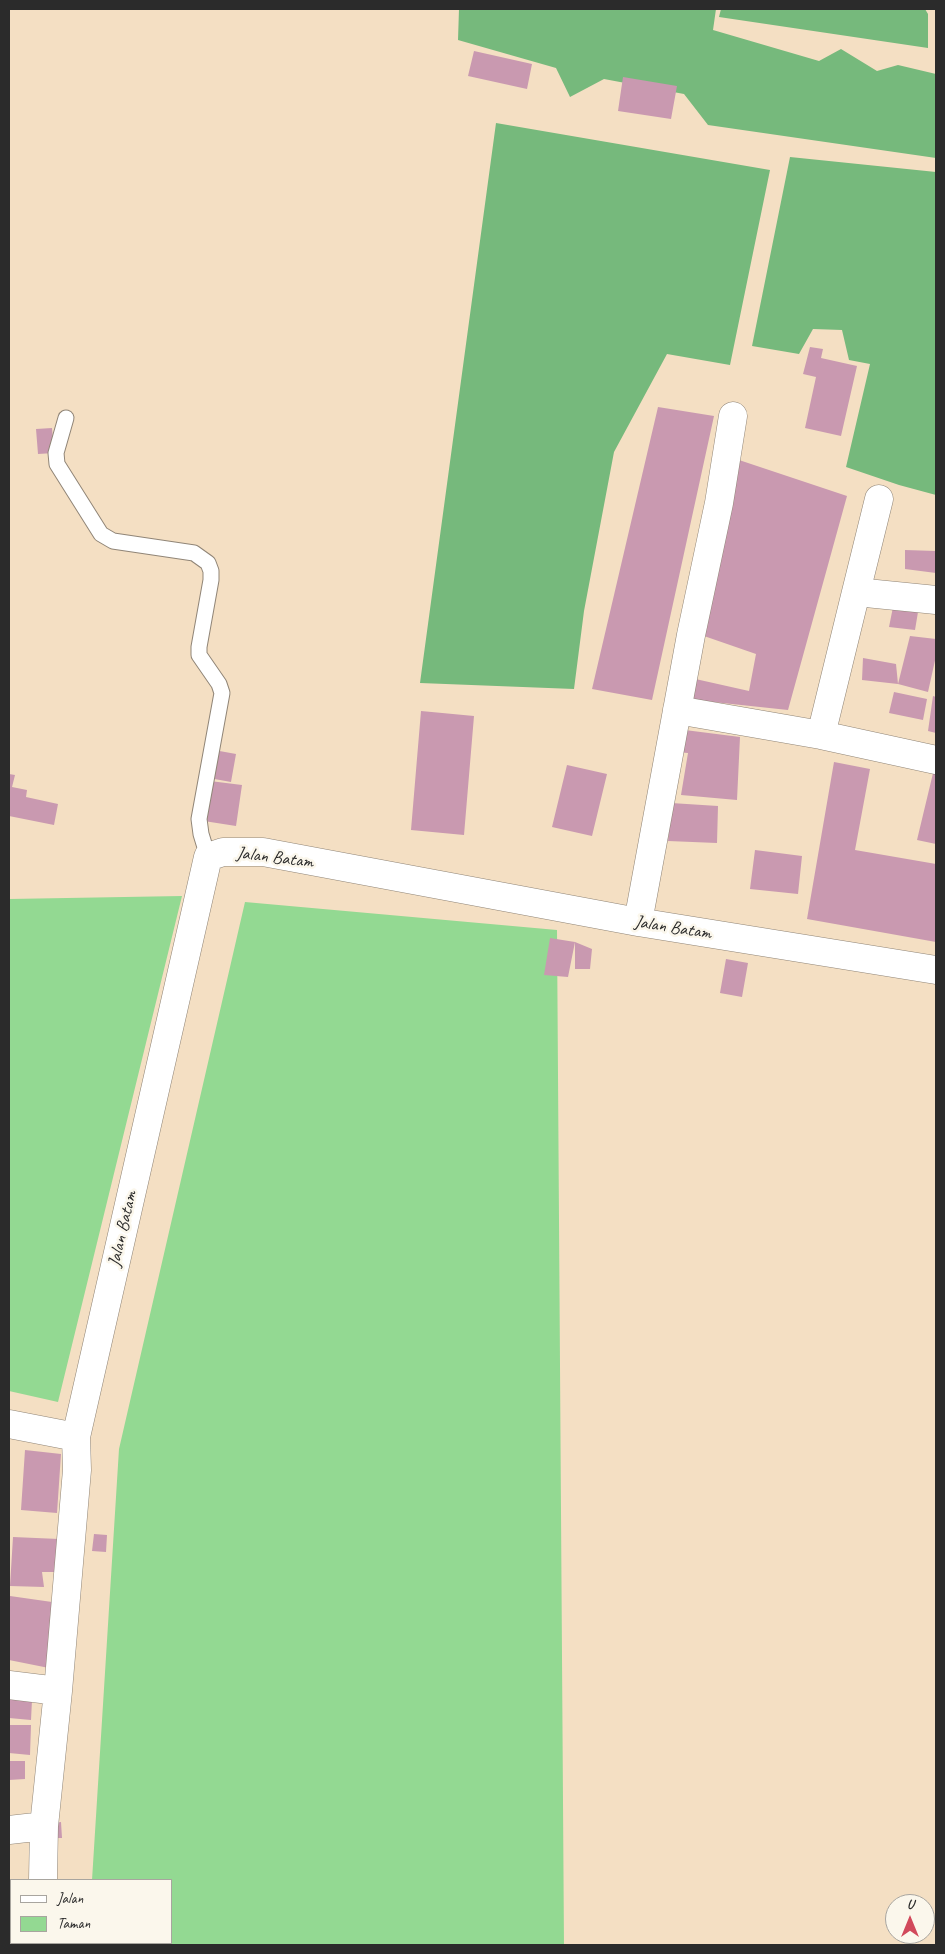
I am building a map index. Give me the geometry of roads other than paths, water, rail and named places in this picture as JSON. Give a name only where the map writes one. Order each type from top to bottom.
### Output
[{"type":"street","points":[[638,922],[690,635],[719,503],[733,416]]},
{"type":"street","points":[[821,735],[879,499]]},
{"type":"street","points":[[856,592],[936,600]]},
{"type":"street","points":[[677,710],[821,735],[936,760]]},
{"type":"street","name":"Jalan Batam","points":[[43,1879],[44,1826],[58,1692],[77,1470],[76,1437],[208,857],[223,852],[263,852],[638,922],[936,970]]},
{"type":"street","points":[[9,1424],[76,1437]]},
{"type":"street","points":[[9,1685],[58,1692]]},
{"type":"street","points":[[9,1830],[44,1826]]},
{"type":"lane","points":[[66,418],[56,453],[56,464],[101,534],[113,541],[194,552],[208,563],[211,571],[199,647],[200,655],[219,684],[222,693],[200,819],[200,827],[208,857]]}]
